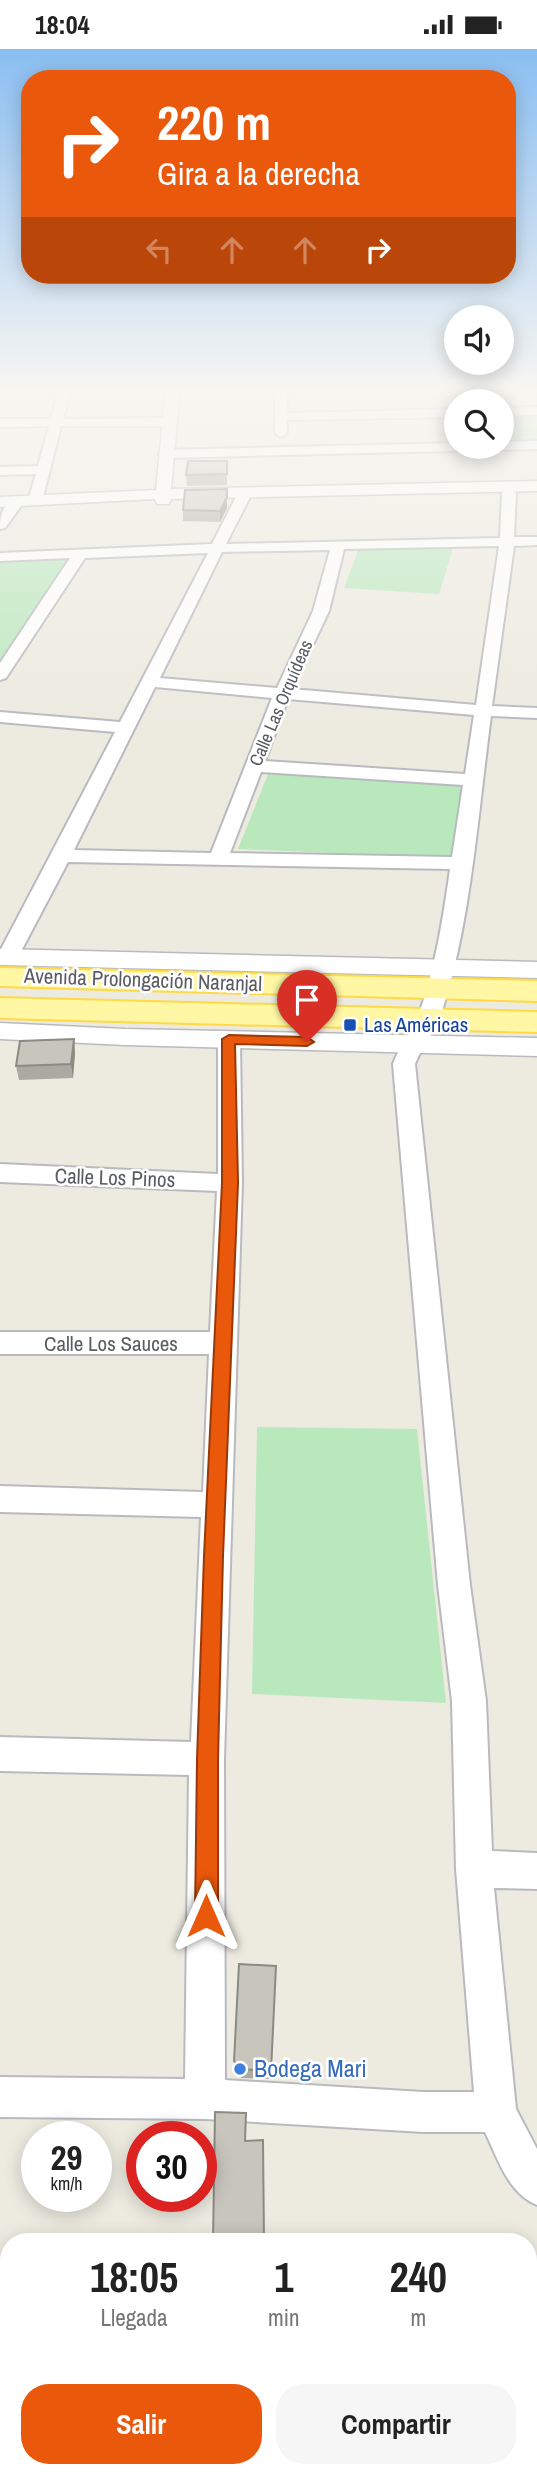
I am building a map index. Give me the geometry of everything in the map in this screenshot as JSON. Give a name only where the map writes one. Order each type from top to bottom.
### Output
[{"type":"main road","points":[[91,959],[120,979]]},
{"type":"main road","name":"Avenida Prolongación Naranjal","points":[[2,964],[120,979],[429,1005],[537,1022]]},
{"type":"main road","name":"Avenida Prolongación Naranjal","points":[[0,1008],[194,1014],[429,1005],[537,991]]},
{"type":"main road","points":[[125,1037],[194,1014]]},
{"type":"street","points":[[5,505],[25,502]]},
{"type":"street","points":[[5,505],[57,502]]},
{"type":"street","points":[[2,964],[61,856],[240,502]]},
{"type":"street","points":[[509,502],[507,541],[485,711],[461,863],[429,1005],[404,1064],[454,1585],[469,1701],[474,1869],[496,2112],[520,2160],[537,2184]]},
{"type":"street","points":[[0,524],[5,505]]},
{"type":"street","points":[[0,557],[218,548],[537,541]]},
{"type":"street","name":"Calle Las Orquídeas","points":[[218,859],[282,694],[321,611],[338,545]]},
{"type":"street","points":[[0,675],[80,554]]},
{"type":"street","points":[[149,682],[485,711],[537,713]]},
{"type":"street","points":[[0,717],[126,727]]},
{"type":"street","points":[[254,766],[474,780]]},
{"type":"street","points":[[61,856],[461,863]]},
{"type":"street","name":"Avenida Prolongación Naranjal","points":[[2,964],[91,959],[429,1005],[537,1047]]},
{"type":"street","name":"Avenida Prolongación Naranjal","points":[[0,1031],[229,1039],[429,1005],[537,970]]},
{"type":"street","points":[[205,2099],[207,1759],[215,1505],[230,1183],[229,1039]]},
{"type":"street","name":"Calle Los Pinos","points":[[0,1173],[230,1183]]},
{"type":"street","name":"Calle Los Sauces","points":[[0,1343],[222,1343]]},
{"type":"street","points":[[0,1499],[215,1505]]},
{"type":"street","points":[[0,1754],[207,1759]]},
{"type":"street","points":[[474,1869],[537,1871]]},
{"type":"street","points":[[0,2097],[205,2099],[423,2112],[496,2112]]},
{"type":"green space","points":[[359,548],[453,548],[439,594],[344,588]]},
{"type":"green space","points":[[70,558],[0,663],[0,560]]},
{"type":"green space","points":[[268,774],[468,785],[453,858],[238,849]]},
{"type":"green space","points":[[257,1427],[417,1429],[446,1703],[252,1694]]},
{"type":"building","points":[[184,502],[224,502],[220,511],[183,510]]},
{"type":"building","points":[[74,1039],[71,1064],[16,1066],[20,1041]]},
{"type":"building","points":[[239,1964],[276,1966],[271,2071],[241,2069],[234,2061]]},
{"type":"building","points":[[215,2112],[246,2113],[245,2141],[263,2140],[264,2233],[213,2233],[213,2212],[217,2212]]},
{"type":"place","name":"Las Américas","points":[[350,1025]]},
{"type":"place","name":"Bodega Mari","points":[[240,2069]]},
{"type":"route","points":[[206,1916],[207,1759],[230,1183],[229,1039],[307,1042]]}]
